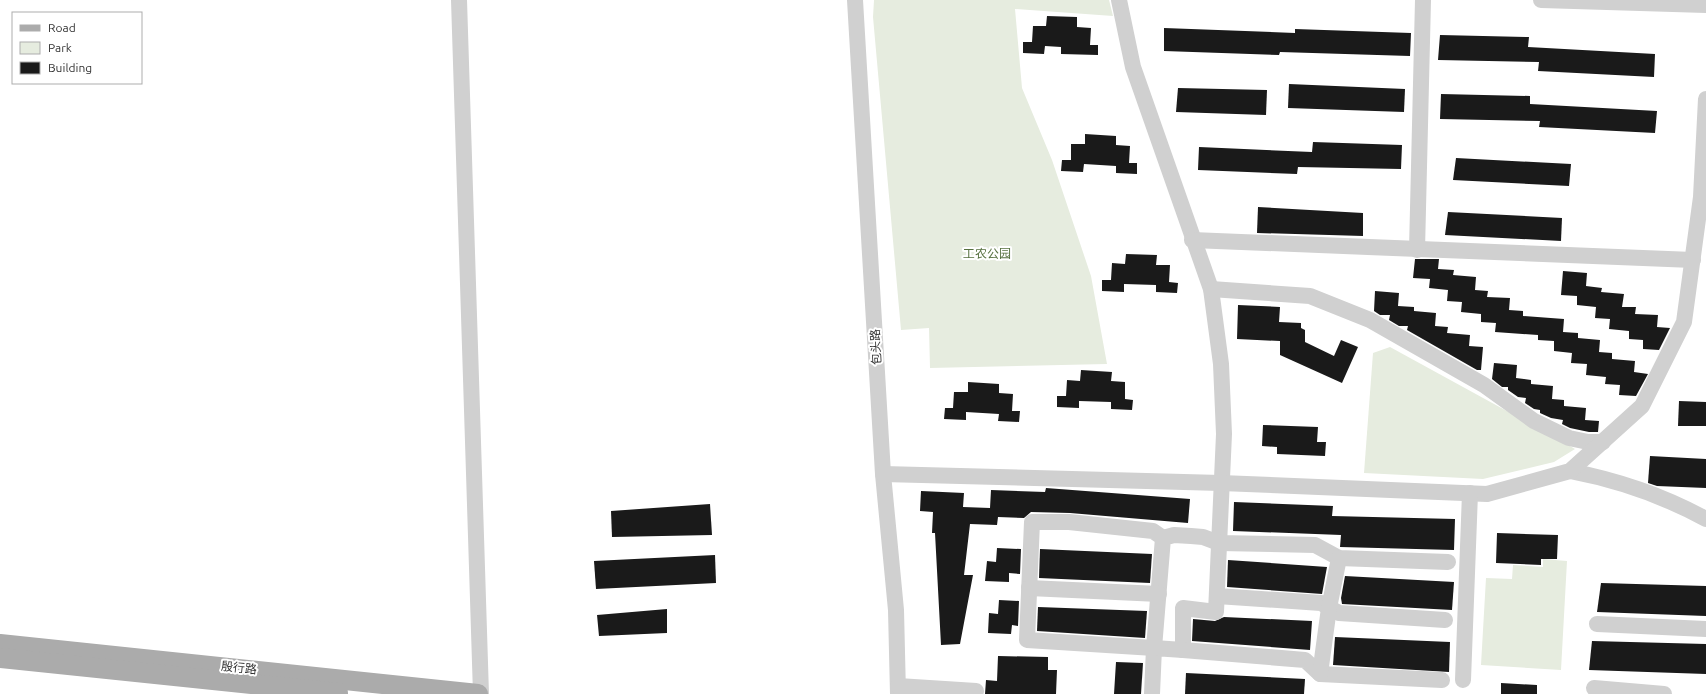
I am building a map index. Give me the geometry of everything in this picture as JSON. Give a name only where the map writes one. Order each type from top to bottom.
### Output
[{"type":"main road","name":"殷行路","points":[[0,644],[478,694]]},
{"type":"main road","name":"殷行路","points":[[0,658],[349,694]]},
{"type":"street","points":[[459,0],[481,694]]},
{"type":"street","name":"包头路","points":[[855,0],[883,474],[896,610],[898,690]]},
{"type":"street","points":[[1119,0],[1133,67],[1192,240],[1211,289],[1221,364],[1224,434],[1216,612],[1184,608],[1183,650]]},
{"type":"street","points":[[1417,250],[1423,0]]},
{"type":"street","points":[[1542,0],[1706,5]]},
{"type":"street","points":[[1570,471],[1642,406],[1684,322],[1703,197],[1706,99]]},
{"type":"street","points":[[1192,240],[1693,260]]},
{"type":"street","points":[[1211,289],[1310,296],[1317,298],[1370,320],[1484,385],[1534,421],[1569,438],[1588,442],[1603,442]]},
{"type":"street","points":[[883,474],[1221,483],[1487,494],[1570,471],[1598,476],[1633,487],[1706,519]]},
{"type":"street","points":[[1463,680],[1470,493]]},
{"type":"street","points":[[1442,680],[1320,674],[1305,660],[1183,650],[1027,640],[1032,522],[1069,522],[1153,531],[1163,538],[1174,536],[1192,536],[1203,537],[1219,543],[1315,545],[1339,558],[1448,562]]},
{"type":"street","points":[[1152,694],[1154,648],[1163,538]]},
{"type":"street","points":[[1320,674],[1329,608],[1339,558]]},
{"type":"street","points":[[1029,588],[1159,594]]},
{"type":"street","points":[[1217,596],[1321,603],[1339,614],[1445,620]]},
{"type":"street","points":[[1597,624],[1706,629]]},
{"type":"street","points":[[1594,688],[1664,694]]},
{"type":"street","points":[[898,690],[976,691]]},
{"type":"green space","name":"工农公园","points":[[874,0],[1109,0],[1113,16],[1015,9],[1022,88],[1052,160],[1091,276],[1107,364],[930,368],[929,328],[901,330],[873,17]]},
{"type":"green space","points":[[1390,347],[1575,449],[1554,462],[1483,479],[1364,473],[1373,353]]},
{"type":"green space","points":[[1543,559],[1567,561],[1561,670],[1481,665],[1486,578],[1512,579],[1513,565],[1543,567]]},
{"type":"building","points":[[1047,16],[1077,17],[1077,27],[1091,28],[1090,45],[1098,45],[1098,55],[1061,54],[1061,47],[1045,46],[1044,54],[1023,53],[1023,42],[1032,42],[1033,26],[1046,26]]},
{"type":"building","points":[[1164,28],[1295,33],[1295,29],[1411,33],[1410,56],[1280,52],[1279,55],[1164,51]]},
{"type":"building","points":[[1440,35],[1529,37],[1528,47],[1655,54],[1654,77],[1538,71],[1539,62],[1438,60]]},
{"type":"building","points":[[1289,84],[1405,89],[1404,112],[1288,108]]},
{"type":"building","points":[[1178,88],[1267,90],[1266,115],[1176,112]]},
{"type":"building","points":[[1441,94],[1530,96],[1530,104],[1657,111],[1655,133],[1539,127],[1540,121],[1440,119]]},
{"type":"building","points":[[1085,134],[1116,136],[1116,145],[1130,146],[1129,163],[1137,163],[1137,174],[1116,173],[1116,166],[1084,164],[1083,172],[1061,171],[1062,160],[1071,160],[1071,144],[1085,144]]},
{"type":"building","points":[[1313,142],[1402,145],[1401,169],[1298,167],[1297,174],[1198,170],[1199,147],[1312,152]]},
{"type":"building","points":[[1456,158],[1571,164],[1569,186],[1453,180]]},
{"type":"building","points":[[1258,207],[1363,213],[1363,236],[1257,233]]},
{"type":"building","points":[[1448,212],[1562,218],[1561,241],[1445,235]]},
{"type":"building","points":[[1126,254],[1157,255],[1156,265],[1170,265],[1169,282],[1178,283],[1177,293],[1156,292],[1156,285],[1124,284],[1124,292],[1102,291],[1102,280],[1111,280],[1112,263],[1125,264]]},
{"type":"building","points":[[1415,259],[1439,259],[1438,269],[1454,270],[1453,275],[1476,277],[1475,290],[1488,291],[1487,297],[1510,298],[1509,310],[1523,311],[1523,316],[1564,319],[1563,332],[1578,333],[1578,338],[1600,340],[1599,352],[1612,353],[1612,359],[1635,361],[1634,372],[1648,374],[1636,396],[1619,395],[1620,385],[1605,384],[1606,377],[1586,375],[1587,364],[1571,363],[1572,353],[1554,351],[1554,341],[1538,340],[1538,335],[1495,332],[1496,323],[1481,322],[1481,314],[1461,312],[1462,302],[1447,301],[1448,290],[1429,288],[1430,279],[1413,278]]},
{"type":"building","points":[[1563,271],[1587,273],[1586,286],[1602,288],[1601,292],[1624,294],[1622,307],[1636,307],[1635,314],[1658,315],[1657,327],[1670,328],[1659,350],[1643,349],[1643,340],[1629,339],[1629,331],[1609,329],[1610,319],[1595,318],[1596,307],[1577,305],[1577,296],[1561,295]]},
{"type":"building","points":[[1375,291],[1399,293],[1398,306],[1414,307],[1414,311],[1436,313],[1435,326],[1448,327],[1447,333],[1470,335],[1469,346],[1483,347],[1481,370],[1477,370],[1407,330],[1408,326],[1399,326],[1389,320],[1390,315],[1380,315],[1374,311]]},
{"type":"building","points":[[1238,305],[1280,307],[1279,322],[1301,323],[1301,328],[1305,330],[1305,342],[1334,356],[1341,340],[1358,347],[1342,383],[1280,355],[1280,341],[1237,339]]},
{"type":"building","points":[[1494,363],[1517,365],[1516,378],[1531,380],[1531,384],[1553,386],[1552,399],[1564,400],[1564,406],[1586,408],[1585,420],[1599,421],[1598,432],[1589,432],[1570,428],[1562,424],[1563,420],[1551,418],[1540,413],[1540,410],[1534,409],[1525,403],[1526,398],[1518,397],[1508,390],[1508,387],[1502,387],[1492,379]]},
{"type":"building","points":[[1081,370],[1112,372],[1111,381],[1125,382],[1125,399],[1133,400],[1132,410],[1111,409],[1111,402],[1079,401],[1079,408],[1057,407],[1057,396],[1066,396],[1067,380],[1080,381]]},
{"type":"building","points":[[968,382],[999,384],[999,393],[1013,394],[1012,411],[1020,411],[1019,422],[998,421],[999,414],[966,412],[966,420],[944,419],[945,408],[953,408],[954,392],[968,392]]},
{"type":"building","points":[[1679,401],[1706,402],[1706,426],[1678,426]]},
{"type":"building","points":[[1263,425],[1318,427],[1317,442],[1326,442],[1325,456],[1277,454],[1277,447],[1262,446]]},
{"type":"building","points":[[1650,456],[1706,459],[1706,488],[1657,486],[1648,483]]},
{"type":"building","points":[[1046,488],[1190,499],[1188,523],[1070,513],[1031,512],[1024,518],[998,517],[997,525],[970,524],[964,575],[973,575],[960,644],[941,645],[935,533],[932,533],[933,512],[920,511],[921,491],[964,493],[963,507],[990,508],[991,490],[1045,492]]},
{"type":"building","points":[[1234,502],[1333,506],[1332,516],[1455,519],[1454,550],[1340,547],[1341,535],[1233,531]]},
{"type":"building","points":[[710,504],[712,535],[612,537],[611,511]]},
{"type":"building","points":[[1497,533],[1558,535],[1557,559],[1541,559],[1541,565],[1496,563]]},
{"type":"building","points":[[997,548],[1021,549],[1020,574],[1009,573],[1009,582],[985,581],[987,561],[996,562]]},
{"type":"building","points":[[1040,549],[1152,554],[1150,583],[1039,578]]},
{"type":"building","points":[[715,555],[716,583],[596,589],[594,561]]},
{"type":"building","points":[[1228,560],[1327,567],[1322,594],[1227,587]]},
{"type":"building","points":[[1345,576],[1454,582],[1452,610],[1342,604],[1341,598]]},
{"type":"building","points":[[1601,583],[1706,586],[1706,616],[1597,612]]},
{"type":"building","points":[[999,600],[1019,601],[1018,626],[1012,625],[1011,634],[988,633],[989,613],[998,614]]},
{"type":"building","points":[[1038,607],[1147,611],[1145,638],[1037,631]]},
{"type":"building","points":[[667,609],[667,633],[599,636],[597,615]]},
{"type":"building","points":[[1224,617],[1312,621],[1310,650],[1192,641],[1193,619],[1215,621]]},
{"type":"building","points":[[1335,637],[1450,642],[1449,672],[1333,665]]},
{"type":"building","points":[[1592,641],[1706,644],[1706,674],[1589,670]]},
{"type":"building","points":[[998,656],[1048,657],[1048,670],[1057,670],[1056,694],[985,694],[986,680],[997,681]]},
{"type":"building","points":[[1116,662],[1143,663],[1141,694],[1114,694]]},
{"type":"building","points":[[1186,673],[1305,679],[1304,694],[1185,694]]},
{"type":"building","points":[[1501,683],[1537,685],[1537,694],[1501,694]]}]
